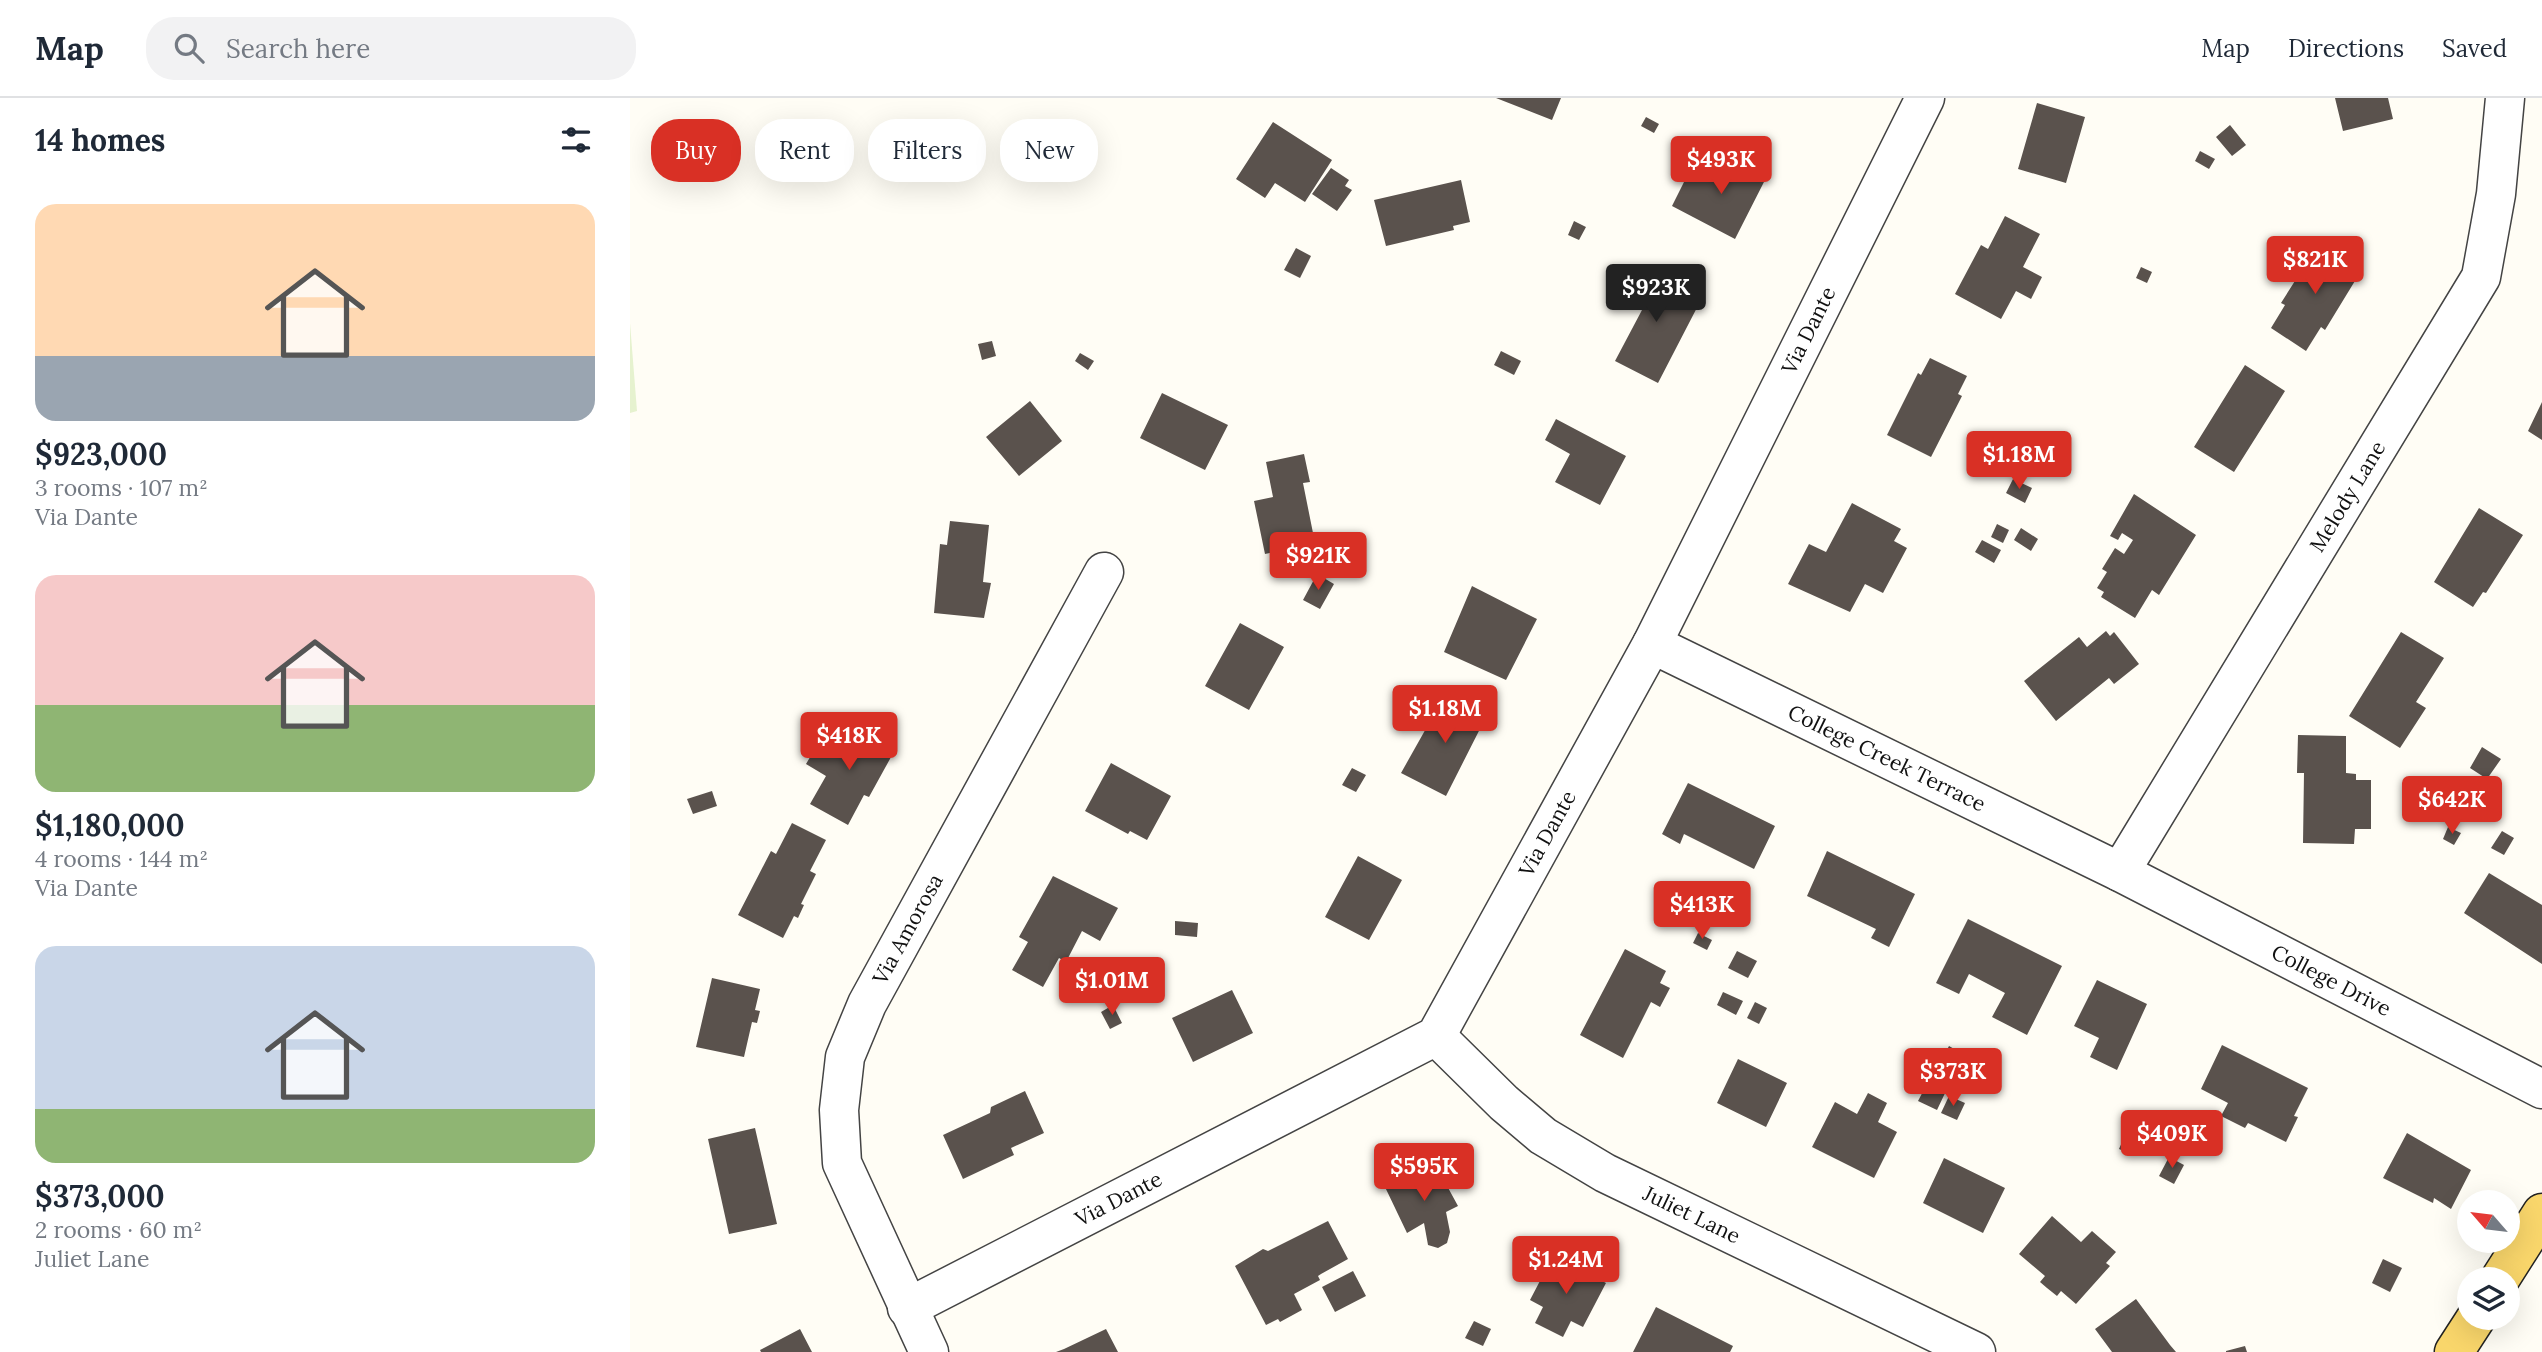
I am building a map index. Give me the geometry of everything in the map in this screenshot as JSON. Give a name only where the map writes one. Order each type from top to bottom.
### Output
[{"type":"main road","points":[[2508,1267],[2542,1213]]},
{"type":"main road","points":[[2454,1352],[2468,1330]]},
{"type":"street","name":"Via Dante","points":[[907,1308],[1436,1036],[1652,645],[1925,98]]},
{"type":"street","name":"Melody Lane","points":[[2120,872],[2481,277],[2496,194],[2507,109],[2505,98]]},
{"type":"street","name":"Via Amorosa","points":[[929,1352],[842,1163],[839,1110],[845,1057],[867,1004],[1104,572]]},
{"type":"street","name":"College Creek Terrace","points":[[1652,645],[2120,872]]},
{"type":"street","name":"College Drive","points":[[2120,872],[2542,1089]]},
{"type":"street","name":"Juliet Lane","points":[[1436,1036],[1504,1103],[1543,1136],[1605,1172],[1976,1352]]},
{"type":"green space","points":[[630,323],[637,411],[630,413]]},
{"type":"building","points":[[1496,98],[1561,98],[1552,120]]},
{"type":"building","points":[[2335,98],[2388,98],[2393,119],[2343,131]]},
{"type":"building","points":[[2037,103],[2085,117],[2066,183],[2018,169]]},
{"type":"building","points":[[1646,117],[1659,124],[1654,133],[1641,126]]},
{"type":"building","points":[[1273,122],[1332,160],[1305,202],[1275,183],[1265,198],[1236,179]]},
{"type":"building","points":[[2230,125],[2246,145],[2232,156],[2216,137]]},
{"type":"building","points":[[2200,151],[2215,159],[2209,169],[2195,161]]},
{"type":"building","points":[[1721,154],[1766,178],[1735,239],[1672,206],[1691,168],[1709,177]]},
{"type":"building","points":[[1331,168],[1349,180],[1345,186],[1352,190],[1337,211],[1312,194]]},
{"type":"building","points":[[1461,180],[1470,222],[1453,226],[1454,230],[1386,246],[1374,200]]},
{"type":"building","points":[[2005,216],[2040,234],[2023,267],[2042,277],[2031,299],[2016,291],[2001,319],[1955,294],[1981,245],[1988,249]]},
{"type":"building","points":[[1574,221],[1586,227],[1579,240],[1568,235]]},
{"type":"building","points":[[2310,242],[2361,271],[2325,330],[2321,327],[2306,351],[2271,328],[2285,305],[2281,303],[2307,262],[2300,258]]},
{"type":"building","points":[[1296,248],[1311,256],[1300,278],[1284,270]]},
{"type":"building","points":[[2141,267],[2152,272],[2147,283],[2136,278]]},
{"type":"building","points":[[1636,272],[1656,282],[1660,275],[1703,296],[1658,383],[1615,361],[1642,310],[1622,300]]},
{"type":"building","points":[[992,341],[996,356],[982,360],[978,344]]},
{"type":"building","points":[[1501,351],[1521,361],[1514,375],[1494,365]]},
{"type":"building","points":[[1080,353],[1094,361],[1088,370],[1075,361]]},
{"type":"building","points":[[1930,358],[1967,376],[1958,394],[1962,396],[1931,457],[1887,435],[1918,373],[1921,375]]},
{"type":"building","points":[[2245,365],[2285,391],[2234,472],[2194,447]]},
{"type":"building","points":[[1162,393],[1228,425],[1205,470],[1140,438]]},
{"type":"building","points":[[1030,401],[1062,441],[1019,476],[986,437]]},
{"type":"building","points":[[2542,402],[2542,440],[2528,431]]},
{"type":"building","points":[[1556,419],[1626,456],[1600,505],[1555,482],[1570,454],[1545,440]]},
{"type":"building","points":[[1304,454],[1310,482],[1303,483],[1315,543],[1265,554],[1254,501],[1273,497],[1266,462]]},
{"type":"building","points":[[2013,479],[2032,488],[2025,503],[2006,493]]},
{"type":"building","points":[[2134,494],[2196,535],[2159,595],[2152,590],[2135,618],[2101,597],[2104,592],[2097,588],[2107,572],[2102,569],[2115,548],[2124,554],[2133,540],[2122,533],[2118,540],[2110,536]]},
{"type":"building","points":[[1852,503],[1901,529],[1894,541],[1907,548],[1883,593],[1865,584],[1850,612],[1788,584],[1809,544],[1826,552]]},
{"type":"building","points":[[2479,508],[2523,535],[2486,593],[2483,592],[2473,607],[2434,582]]},
{"type":"building","points":[[950,521],[989,525],[983,582],[991,583],[984,618],[934,613],[940,544],[947,545]]},
{"type":"building","points":[[1997,524],[2009,530],[2003,543],[1991,537]]},
{"type":"building","points":[[2021,528],[2038,539],[2031,551],[2014,540]]},
{"type":"building","points":[[1982,540],[2001,550],[1994,563],[1975,552]]},
{"type":"building","points":[[1317,574],[1334,584],[1320,609],[1303,600]]},
{"type":"building","points":[[1472,586],[1537,619],[1506,680],[1444,652]]},
{"type":"building","points":[[1240,623],[1284,647],[1249,710],[1205,686]]},
{"type":"building","points":[[2106,631],[2110,636],[2114,632],[2139,664],[2114,684],[2109,678],[2056,721],[2024,681],[2079,637],[2087,647]]},
{"type":"building","points":[[2401,632],[2444,658],[2416,702],[2426,708],[2400,748],[2349,716]]},
{"type":"building","points":[[1446,693],[1487,715],[1446,796],[1401,773]]},
{"type":"building","points":[[851,724],[896,748],[869,797],[864,795],[848,825],[810,804],[826,776],[806,764],[819,742],[836,751]]},
{"type":"building","points":[[2298,735],[2346,736],[2346,773],[2356,774],[2356,780],[2371,780],[2371,829],[2355,829],[2354,844],[2303,843],[2304,773],[2297,773]]},
{"type":"building","points":[[2482,747],[2501,759],[2487,779],[2470,768]]},
{"type":"building","points":[[1111,763],[1171,796],[1147,840],[1130,831],[1128,834],[1085,811]]},
{"type":"building","points":[[1352,768],[1366,775],[1356,792],[1342,785]]},
{"type":"building","points":[[1688,783],[1775,826],[1754,869],[1684,834],[1680,844],[1662,834]]},
{"type":"building","points":[[712,791],[717,806],[693,814],[687,799]]},
{"type":"building","points":[[792,823],[826,840],[810,871],[816,874],[801,904],[804,905],[798,918],[794,916],[783,938],[738,915],[771,851],[776,854]]},
{"type":"building","points":[[2448,827],[2461,833],[2454,845],[2443,839]]},
{"type":"building","points":[[2502,831],[2514,838],[2504,855],[2491,848]]},
{"type":"building","points":[[1827,851],[1915,894],[1889,947],[1871,938],[1876,929],[1807,896]]},
{"type":"building","points":[[1358,856],[1402,880],[1369,940],[1325,917]]},
{"type":"building","points":[[2489,873],[2542,905],[2542,964],[2464,913]]},
{"type":"building","points":[[1053,876],[1118,908],[1100,941],[1082,931],[1066,962],[1059,958],[1043,987],[1012,970],[1028,942],[1019,937]]},
{"type":"building","points":[[1968,919],[2062,966],[2027,1035],[1992,1017],[2005,993],[1969,974],[1959,994],[1936,983]]},
{"type":"building","points":[[1175,921],[1198,923],[1197,937],[1175,935]]},
{"type":"building","points":[[1698,933],[1712,940],[1707,950],[1693,943]]},
{"type":"building","points":[[1625,949],[1666,971],[1660,983],[1670,988],[1660,1007],[1651,1002],[1623,1058],[1580,1035]]},
{"type":"building","points":[[1737,951],[1757,961],[1748,978],[1728,968]]},
{"type":"building","points":[[712,978],[760,989],[755,1010],[760,1011],[757,1023],[752,1022],[744,1057],[696,1047]]},
{"type":"building","points":[[2097,980],[2147,1004],[2117,1070],[2090,1057],[2099,1038],[2074,1026]]},
{"type":"building","points":[[1232,990],[1253,1033],[1193,1062],[1172,1018]]},
{"type":"building","points":[[1723,992],[1743,1001],[1736,1015],[1717,1005]]},
{"type":"building","points":[[1755,1002],[1767,1008],[1759,1024],[1747,1018]]},
{"type":"building","points":[[1113,1005],[1122,1023],[1110,1029],[1101,1012]]},
{"type":"building","points":[[2222,1045],[2308,1088],[2294,1116],[2298,1117],[2286,1142],[2248,1123],[2245,1128],[2221,1116],[2228,1103],[2201,1089]]},
{"type":"building","points":[[1949,1046],[1970,1058],[1958,1080],[1937,1069]]},
{"type":"building","points":[[1738,1059],[1787,1083],[1766,1127],[1717,1103]]},
{"type":"building","points":[[1928,1082],[1946,1091],[1937,1110],[1918,1101]]},
{"type":"building","points":[[1025,1091],[1044,1133],[1011,1148],[1014,1155],[963,1179],[943,1135],[990,1113],[991,1107]]},
{"type":"building","points":[[1868,1093],[1887,1103],[1878,1122],[1897,1132],[1874,1178],[1812,1147],[1835,1102],[1857,1114]]},
{"type":"building","points":[[1949,1096],[1965,1103],[1957,1120],[1941,1113]]},
{"type":"building","points":[[2131,1122],[2145,1129],[2133,1155],[2119,1149]]},
{"type":"building","points":[[755,1128],[777,1224],[729,1234],[708,1139]]},
{"type":"building","points":[[2407,1133],[2471,1170],[2461,1190],[2457,1190],[2457,1197],[2451,1209],[2434,1198],[2433,1203],[2383,1178]]},
{"type":"building","points":[[2169,1157],[2184,1165],[2174,1184],[2159,1176]]},
{"type":"building","points":[[1944,1158],[2005,1188],[1983,1233],[1923,1203]]},
{"type":"building","points":[[1434,1162],[1458,1206],[1446,1212],[1450,1232],[1447,1243],[1438,1248],[1428,1245],[1424,1223],[1407,1233],[1385,1187]]},
{"type":"building","points":[[2052,1216],[2081,1242],[2092,1231],[2116,1252],[2106,1263],[2110,1266],[2076,1304],[2061,1291],[2057,1296],[2040,1282],[2045,1276],[2019,1254]]},
{"type":"building","points":[[1328,1221],[1348,1259],[1318,1276],[1320,1280],[1294,1294],[1302,1310],[1280,1322],[1278,1319],[1266,1325],[1235,1266],[1263,1249],[1268,1251]]},
{"type":"building","points":[[1553,1256],[1606,1283],[1583,1327],[1571,1321],[1563,1337],[1535,1323],[1543,1307],[1530,1300]]},
{"type":"building","points":[[2383,1259],[2402,1268],[2390,1292],[2372,1283]]},
{"type":"building","points":[[1353,1271],[1366,1296],[1335,1312],[1322,1287]]},
{"type":"building","points":[[2136,1299],[2176,1352],[2112,1352],[2095,1329]]},
{"type":"building","points":[[1656,1307],[1733,1346],[1730,1352],[1633,1352]]},
{"type":"building","points":[[1474,1321],[1491,1329],[1483,1346],[1465,1338]]},
{"type":"building","points":[[800,1329],[812,1352],[761,1352],[760,1350]]},
{"type":"building","points":[[1106,1329],[1118,1352],[1056,1352],[1064,1349]]},
{"type":"building","points":[[2245,1346],[2247,1352],[2226,1352],[2226,1351]]}]
